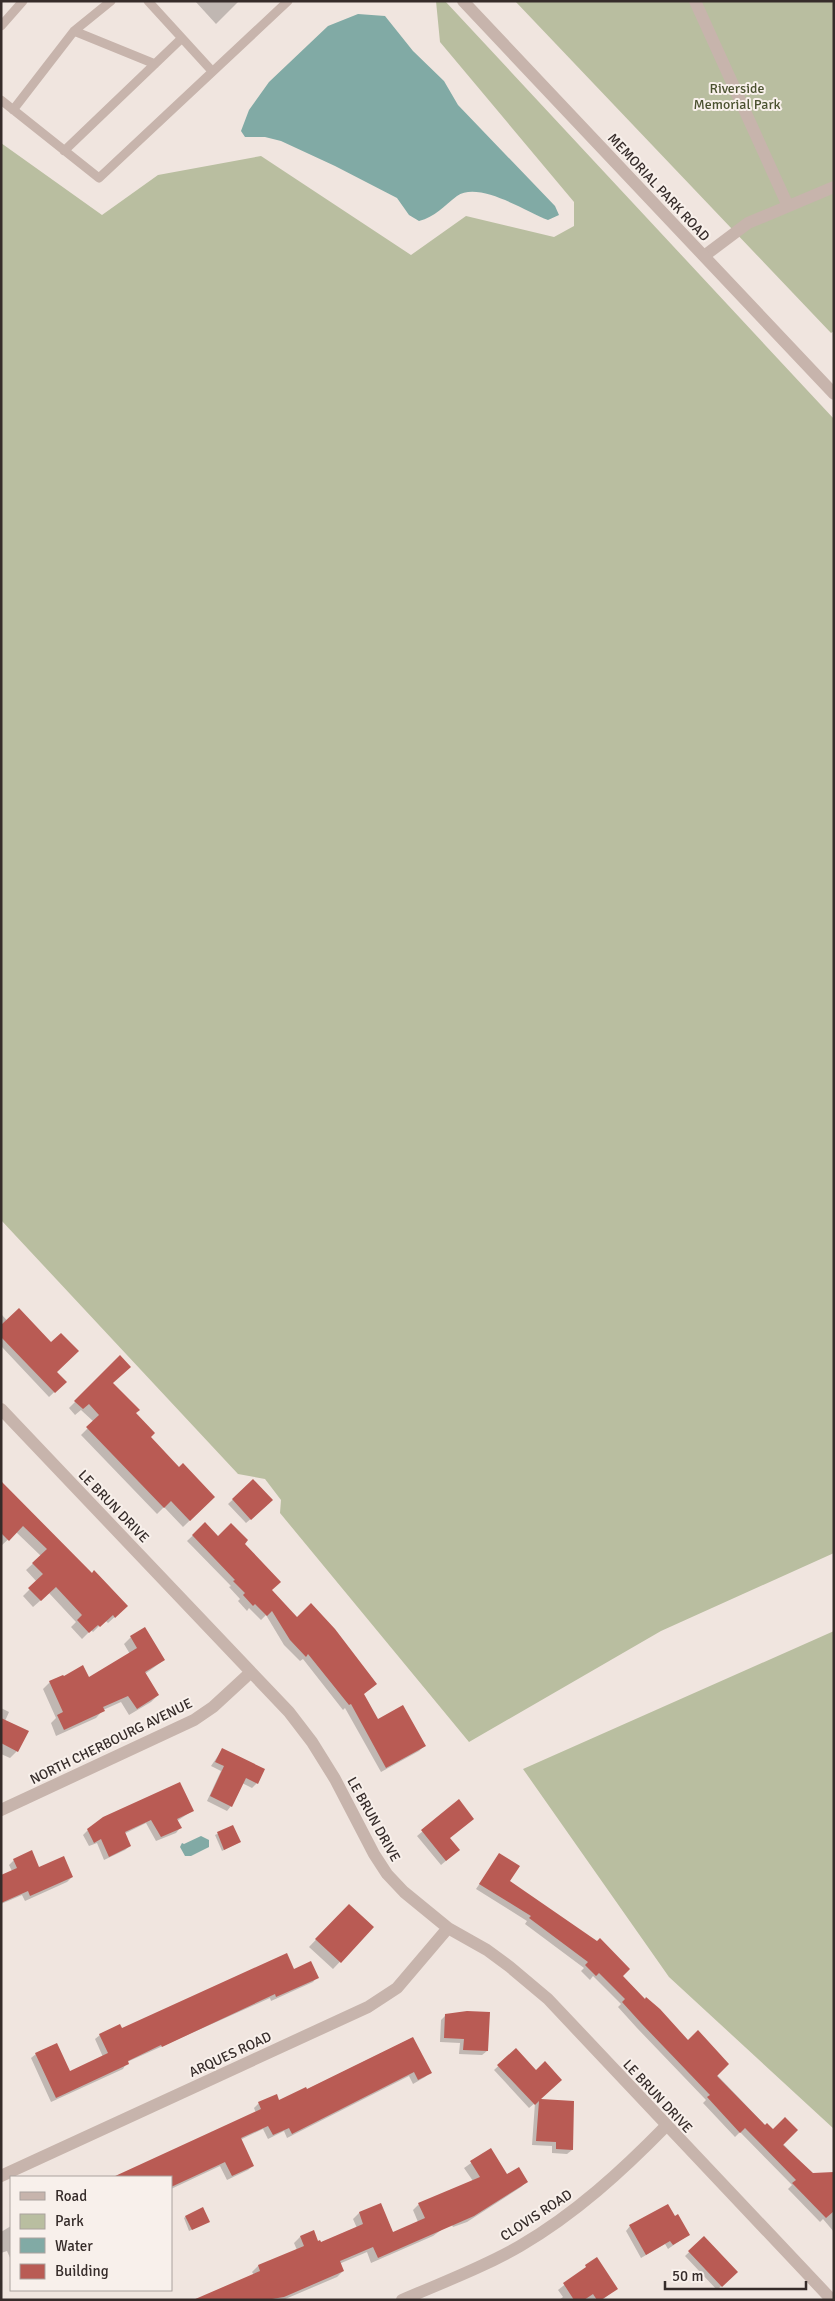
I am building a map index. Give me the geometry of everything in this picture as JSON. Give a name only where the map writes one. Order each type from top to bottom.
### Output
[{"type":"street","name":"MEMORIAL PARK ROAD","points":[[463,1],[834,394]]},
{"type":"street","points":[[694,1],[788,206]]},
{"type":"street","points":[[704,256],[748,223],[834,187]]},
{"type":"street","name":"LE BRUN DRIVE","points":[[1,1409],[289,1712],[312,1742],[374,1854],[404,1892],[448,1928],[510,1966],[548,2000],[832,2300]]},
{"type":"street","name":"NORTH CHERBOURG AVENUE","points":[[1,1810],[194,1720],[213,1707],[251,1672]]},
{"type":"street","name":"ARQUES ROAD","points":[[1,2176],[368,2007],[397,1988],[448,1928]]},
{"type":"street","name":"CLOVIS ROAD","points":[[402,2300],[483,2265],[520,2246],[564,2218],[602,2188],[666,2126]]},
{"type":"lane","points":[[1,26],[23,1]]},
{"type":"lane","points":[[13,110],[74,31],[111,1]]},
{"type":"lane","points":[[148,1],[212,71]]},
{"type":"lane","points":[[1,100],[99,178],[288,1]]},
{"type":"lane","points":[[74,31],[155,64]]},
{"type":"lane","points":[[64,151],[182,38]]},
{"type":"green space","points":[[436,1],[445,1],[834,419],[834,1553],[661,1631],[469,1742],[280,1513],[281,1500],[265,1479],[238,1474],[1,1220],[1,143],[102,215],[158,175],[261,156],[411,255],[466,216],[554,237],[574,226],[574,202],[440,42]]},
{"type":"green space","name":"Riverside Memorial Park","points":[[515,1],[834,1],[834,331],[831,333]]},
{"type":"green space","points":[[834,1631],[834,2129],[669,1977],[523,1769]]},
{"type":"water","points":[[358,14],[385,16],[413,51],[444,81],[458,105],[555,206],[559,215],[548,220],[502,199],[477,192],[466,192],[457,196],[435,214],[419,221],[409,215],[397,198],[335,166],[281,141],[265,137],[245,137],[241,131],[249,110],[269,82],[328,26]]},
{"type":"water","points":[[201,1836],[209,1840],[209,1847],[191,1856],[185,1856],[180,1847],[182,1843],[184,1844]]},
{"type":"building","points":[[19,1308],[51,1342],[61,1333],[79,1351],[57,1372],[67,1382],[55,1393],[1,1337],[1,1325]]},
{"type":"building","points":[[120,1355],[131,1367],[113,1383],[140,1410],[136,1413],[155,1433],[151,1437],[179,1467],[183,1463],[215,1497],[190,1521],[171,1501],[164,1508],[86,1427],[99,1415],[89,1404],[83,1409],[74,1401]]},
{"type":"building","points":[[253,1479],[273,1500],[251,1520],[232,1499]]},
{"type":"building","points":[[1,1481],[92,1573],[94,1570],[128,1606],[115,1618],[113,1615],[100,1627],[98,1625],[89,1633],[77,1620],[82,1615],[56,1587],[41,1601],[28,1588],[43,1574],[32,1563],[47,1549],[23,1526],[9,1541],[1,1533]]},
{"type":"building","points":[[205,1522],[218,1536],[231,1523],[248,1540],[245,1544],[281,1582],[272,1590],[297,1617],[311,1603],[335,1629],[377,1684],[364,1694],[378,1719],[403,1705],[426,1746],[386,1768],[351,1704],[349,1705],[308,1654],[306,1657],[290,1640],[272,1611],[267,1616],[255,1604],[253,1606],[243,1595],[245,1593],[233,1581],[235,1580],[192,1535]]},
{"type":"building","points":[[145,1627],[165,1660],[145,1672],[159,1695],[137,1709],[128,1696],[103,1707],[105,1711],[64,1730],[57,1715],[63,1712],[49,1681],[64,1676],[83,1665],[89,1677],[137,1648],[130,1636]]},
{"type":"building","points":[[1,1718],[29,1731],[18,1752],[1,1743]]},
{"type":"building","points":[[222,1748],[265,1769],[258,1784],[246,1778],[232,1807],[210,1796],[224,1766],[215,1762]]},
{"type":"building","points":[[180,1782],[194,1811],[177,1819],[182,1828],[161,1837],[151,1820],[125,1832],[131,1846],[109,1857],[101,1839],[94,1843],[87,1829],[103,1817]]},
{"type":"building","points":[[459,1799],[474,1819],[450,1838],[460,1850],[446,1861],[421,1830]]},
{"type":"building","points":[[233,1825],[241,1842],[224,1850],[217,1832]]},
{"type":"building","points":[[32,1850],[39,1867],[64,1856],[73,1877],[30,1896],[28,1891],[1,1903],[1,1875],[17,1868],[13,1859]]},
{"type":"building","points":[[499,1853],[520,1866],[510,1881],[597,1941],[600,1938],[630,1969],[623,1976],[645,1999],[646,1997],[660,2009],[688,2040],[698,2030],[729,2064],[717,2076],[765,2125],[767,2123],[773,2129],[785,2117],[798,2130],[783,2145],[813,2173],[834,2172],[834,2211],[826,2218],[792,2183],[796,2180],[745,2128],[740,2133],[707,2097],[710,2095],[622,2002],[625,1999],[599,1973],[596,1976],[585,1965],[588,1962],[529,1918],[531,1916],[479,1884]]},
{"type":"building","points":[[349,1904],[374,1927],[341,1963],[315,1939]]},
{"type":"building","points":[[287,1953],[294,1969],[311,1961],[319,1978],[276,1997],[275,1994],[162,2047],[161,2045],[128,2061],[129,2064],[56,2098],[35,2053],[57,2043],[70,2071],[108,2053],[99,2034],[120,2024],[122,2028]]},
{"type":"building","points":[[467,2011],[490,2012],[488,2051],[463,2050],[464,2039],[444,2038],[445,2014]]},
{"type":"building","points":[[413,2037],[432,2073],[418,2080],[414,2072],[292,2134],[289,2128],[273,2135],[268,2126],[241,2138],[254,2166],[232,2176],[225,2162],[172,2187],[172,2176],[115,2176],[261,2109],[258,2102],[277,2094],[279,2100],[306,2087],[307,2089]]},
{"type":"building","points":[[516,2048],[536,2070],[545,2061],[562,2080],[541,2099],[574,2101],[573,2150],[556,2149],[556,2142],[536,2141],[539,2101],[535,2105],[497,2065]]},
{"type":"building","points":[[491,2148],[507,2174],[519,2167],[528,2182],[474,2216],[378,2258],[373,2247],[340,2261],[344,2271],[284,2297],[266,2300],[193,2300],[260,2271],[258,2265],[304,2246],[300,2236],[314,2230],[318,2241],[320,2240],[321,2242],[363,2224],[359,2212],[381,2203],[393,2232],[425,2218],[418,2203],[480,2177],[470,2161]]},
{"type":"building","points":[[668,2204],[675,2216],[678,2214],[690,2235],[673,2245],[670,2241],[646,2255],[629,2225]]},
{"type":"building","points":[[203,2207],[210,2222],[192,2230],[185,2216]]},
{"type":"building","points":[[704,2236],[738,2272],[722,2287],[688,2251]]},
{"type":"building","points":[[597,2257],[618,2289],[601,2300],[597,2300],[593,2294],[584,2300],[574,2300],[563,2283]]}]
